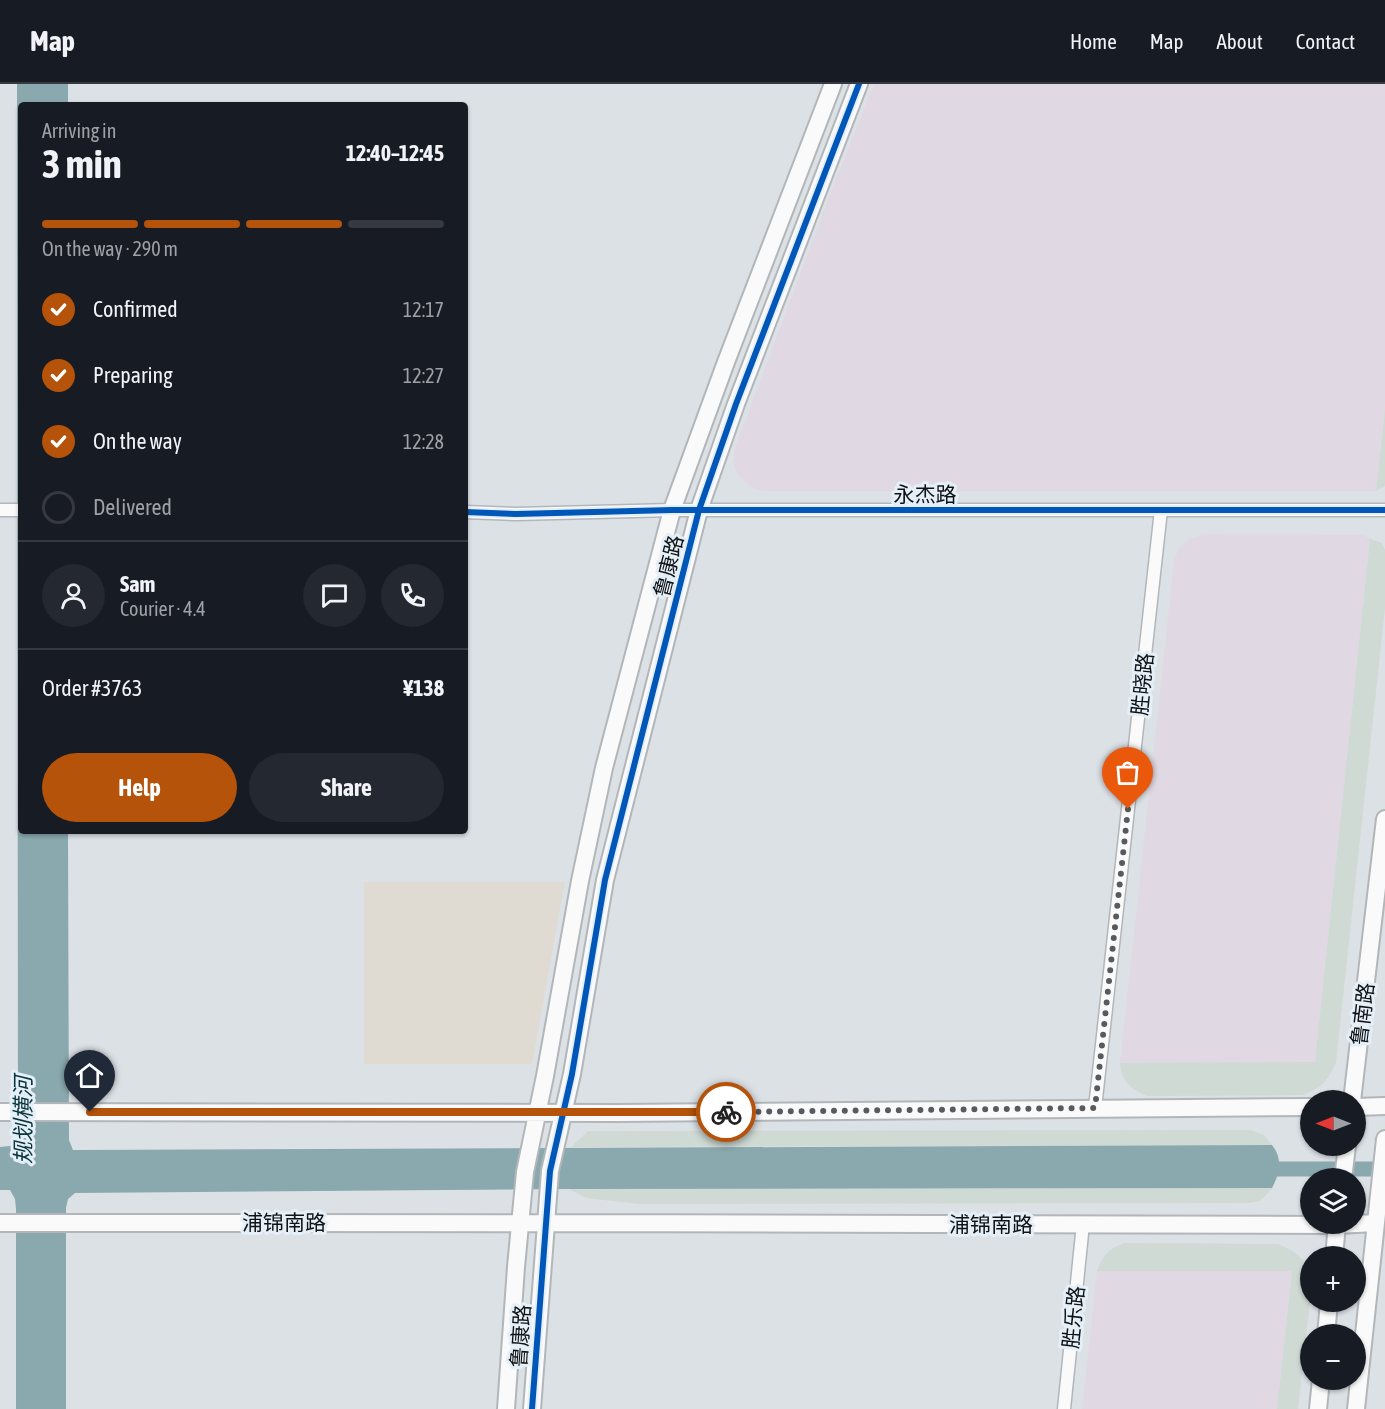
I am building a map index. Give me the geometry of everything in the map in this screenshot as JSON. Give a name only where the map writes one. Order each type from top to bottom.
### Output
[{"type":"main road","name":"鲁康路","points":[[506,1409],[525,1172],[545,1076],[579,881],[604,768],[672,510],[726,362],[833,84]]},
{"type":"main road","name":"鲁康路","points":[[532,1409],[550,1171],[572,1074],[605,880],[699,510],[736,404],[859,84]]},
{"type":"main road","name":"鲁南路","points":[[1353,1090],[1385,819]]},
{"type":"main road","points":[[1366,1107],[1385,1106]]},
{"type":"main road","points":[[0,1112],[616,1113],[1300,1107]]},
{"type":"main road","points":[[1356,1409],[1385,1140]]},
{"type":"main road","name":"浦锦南路","points":[[0,1222],[1300,1225]]},
{"type":"main road","name":"浦锦南路","points":[[1366,1223],[1375,1223]]},
{"type":"main road","points":[[1318,1409],[1320,1390]]},
{"type":"street","name":"永杰路","points":[[468,512],[516,514],[672,510],[1385,510]]},
{"type":"street","name":"胜晓路","points":[[1095,1108],[1161,510]]},
{"type":"street","name":"胜乐路","points":[[1064,1409],[1083,1224]]},
{"type":"shaded area","points":[[874,84],[1385,84],[1385,410],[1376,491],[761,491],[748,485],[734,466],[734,451]]},
{"type":"shaded area","points":[[1385,410],[1385,486],[1376,491]]},
{"type":"shaded area","points":[[1203,534],[1363,535],[1370,539],[1315,1063],[1120,1063],[1174,561],[1179,548],[1188,539]]},
{"type":"shaded area","points":[[1370,539],[1382,543],[1385,550],[1385,608],[1336,1062],[1331,1073],[1324,1083],[1314,1090],[1300,1090],[1300,1095],[1147,1096],[1128,1084],[1122,1075],[1120,1063],[1315,1062]]},
{"type":"shaded area","points":[[364,882],[565,882],[532,1064],[364,1064]]},
{"type":"shaded area","points":[[1251,1130],[1264,1135],[1272,1145],[571,1147],[588,1131]]},
{"type":"shaded area","points":[[1273,1188],[1260,1201],[1249,1203],[639,1204],[586,1198],[569,1189]]},
{"type":"shaded area","points":[[1124,1243],[1278,1244],[1293,1251],[1300,1257],[1300,1312],[1309,1312],[1308,1324],[1300,1324],[1298,1409],[1277,1409],[1292,1271],[1097,1271],[1107,1254]]},
{"type":"shaded area","points":[[1097,1271],[1292,1271],[1277,1409],[1082,1409]]},
{"type":"water","name":"规划横河","points":[[17,84],[68,84],[68,102],[18,102],[18,834],[68,834],[69,1140],[73,1150],[1272,1145],[1278,1156],[1279,1166],[1272,1188],[569,1189],[75,1193],[68,1199],[66,1208],[66,1409],[16,1409],[16,1209],[15,1199],[10,1190],[0,1190],[0,1147],[18,1142]]},
{"type":"waterway","points":[[1260,1169],[1385,1169]]},
{"type":"cycle path","points":[[532,1409],[550,1171],[572,1074],[605,880],[699,510],[736,404],[859,84]]},
{"type":"cycle path","points":[[468,512],[516,514],[672,510],[1385,510]]},
{"type":"way so far","points":[[726,1112],[1095,1108],[1128,809]]},
{"type":"route","points":[[90,1112],[726,1112]]}]
